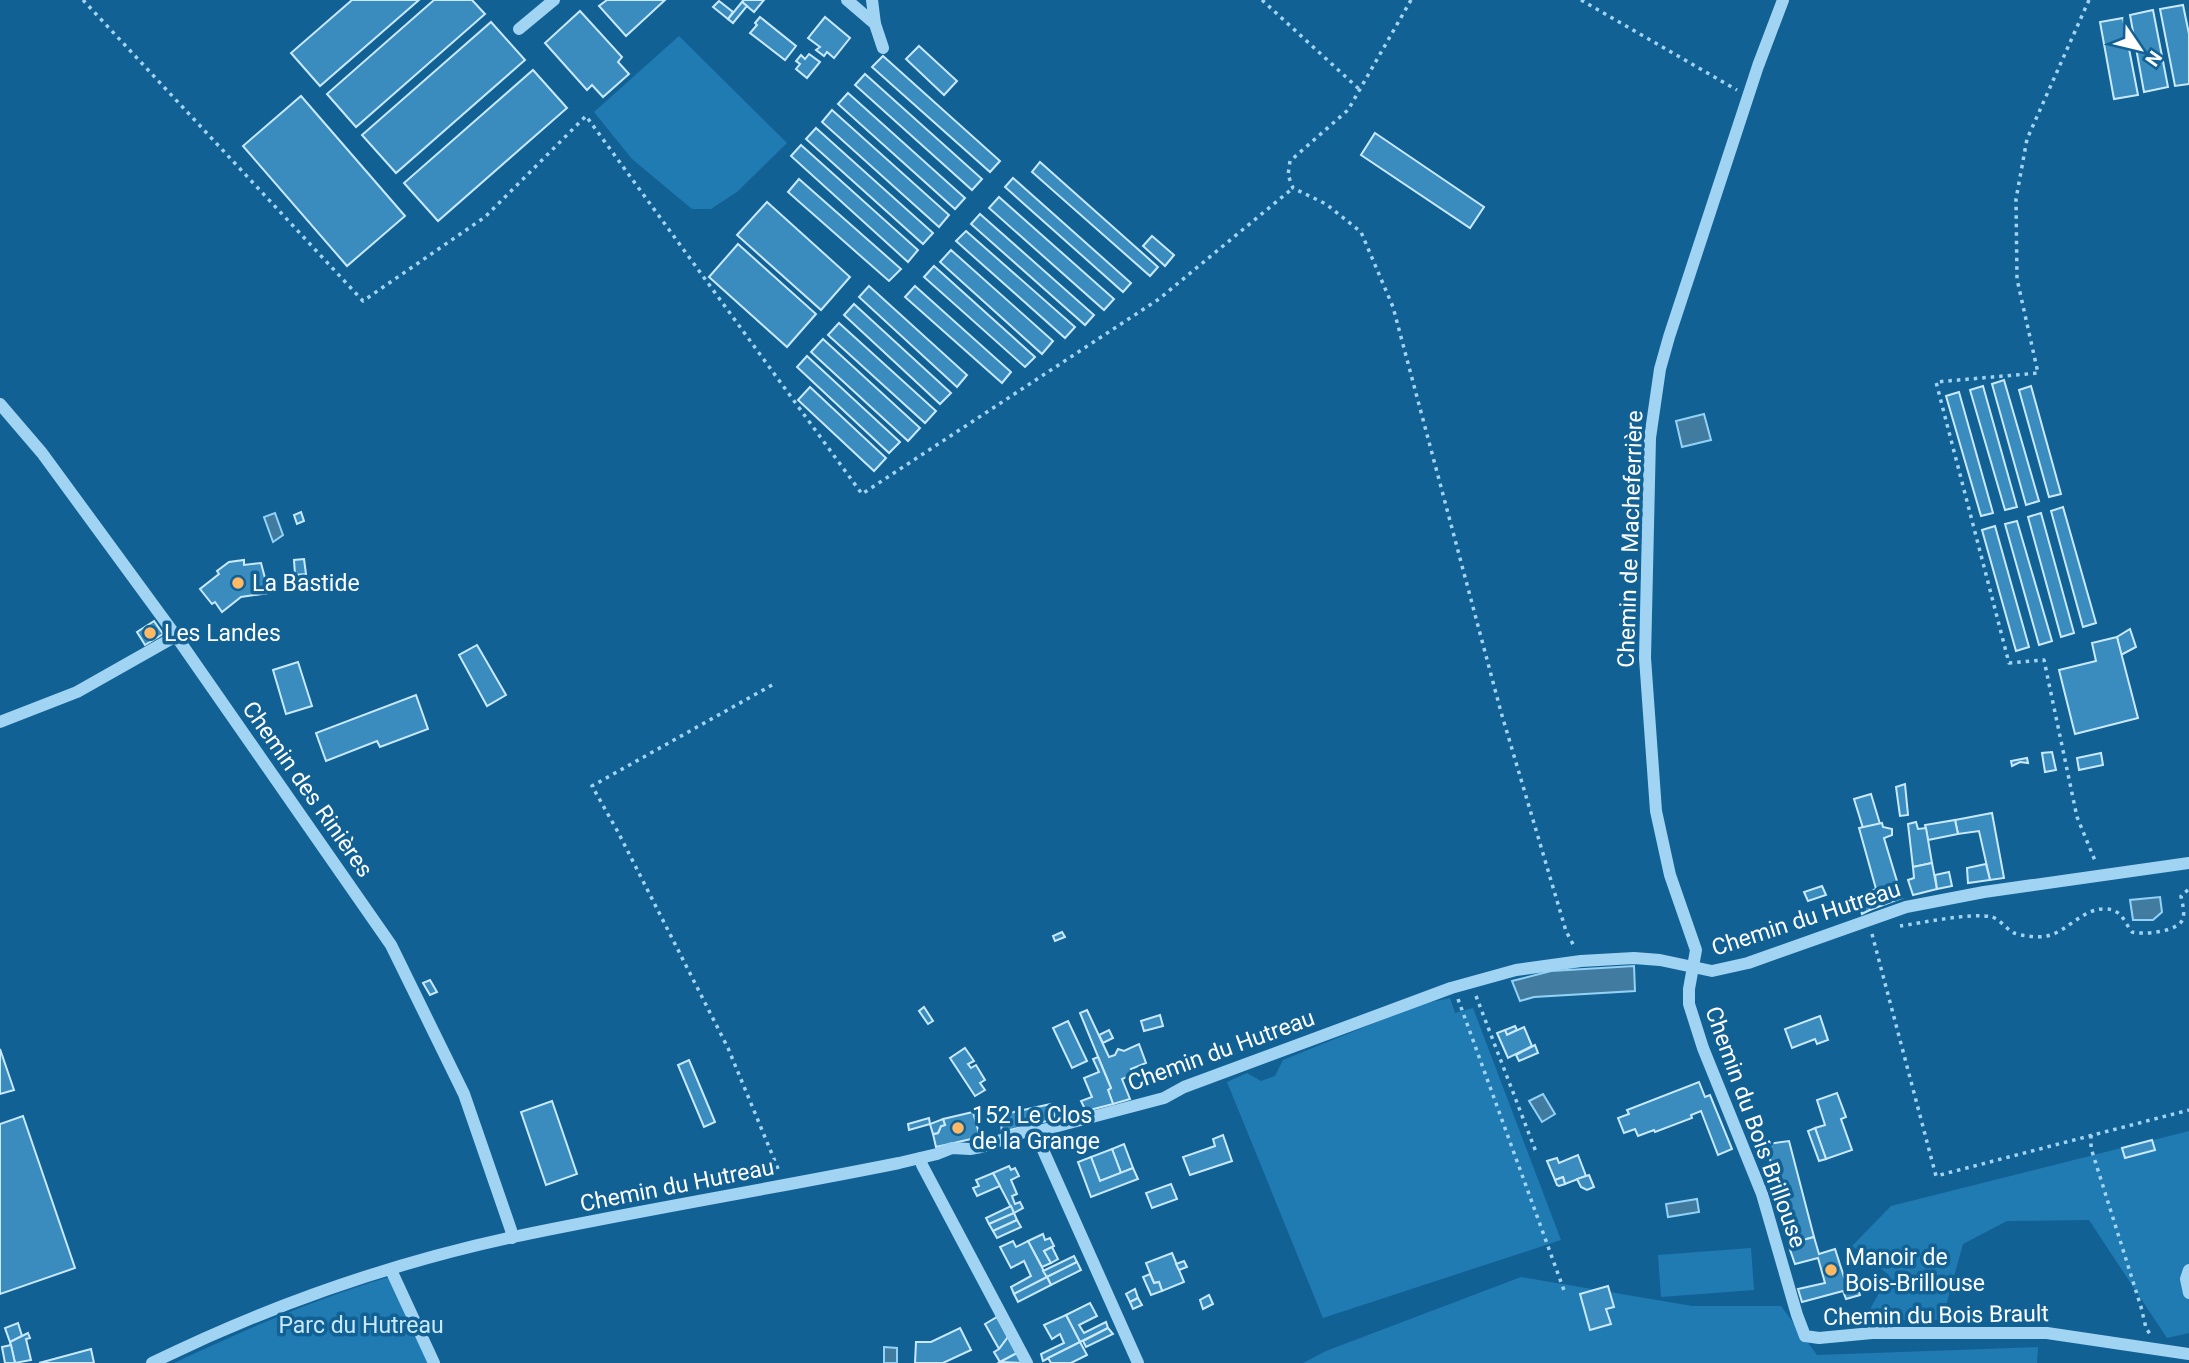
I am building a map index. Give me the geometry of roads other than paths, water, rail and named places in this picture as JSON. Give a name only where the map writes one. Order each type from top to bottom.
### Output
[{"type":"street","points":[[519,29],[554,0]]},
{"type":"street","points":[[847,0],[875,24]]},
{"type":"street","points":[[873,0],[875,24],[883,48]]},
{"type":"street","name":"Chemin de Macheferrière","points":[[1692,968],[1696,950],[1662,844],[1649,734],[1645,658],[1650,438],[1660,369],[1748,96],[1783,0]]},
{"type":"street","name":"Chemin des Rinières","points":[[0,404],[42,453],[176,636],[391,945],[464,1094],[512,1238]]},
{"type":"street","points":[[0,722],[77,692],[176,636]]},
{"type":"street","name":"Chemin du Hutreau","points":[[152,1363],[219,1331],[317,1293],[512,1238],[785,1186],[921,1158],[952,1148],[981,1147],[1024,1132],[1035,1132],[1169,1096],[1184,1087],[1470,981],[1516,970],[1581,961],[1647,958],[1712,971],[1732,968],[1906,907],[1984,892],[2189,863]]},
{"type":"street","name":"Chemin du Bois Brillouse","points":[[1692,968],[1688,997],[1699,1037],[1762,1194],[1802,1333],[1808,1338]]},
{"type":"street","points":[[1035,1132],[1138,1363]]},
{"type":"street","points":[[921,1158],[922,1165],[1027,1363]]},
{"type":"street","points":[[391,1270],[434,1363]]},
{"type":"street","points":[[2189,1270],[2186,1279],[2189,1293]]},
{"type":"street","name":"Chemin du Bois Brault","points":[[1808,1338],[1872,1333],[2047,1333],[2189,1354]]},
{"type":"place","name":"La Bastide","points":[[238,583]]},
{"type":"place","name":"Les Landes","points":[[150,633]]},
{"type":"place","name":"152 Le Clos de la Grange","points":[[958,1128]]},
{"type":"place","name":"Manoir de Bois-Brillouse","points":[[1831,1270]]},
{"type":"park label","name":"Parc du Hutreau","points":[[361,1325]]}]
